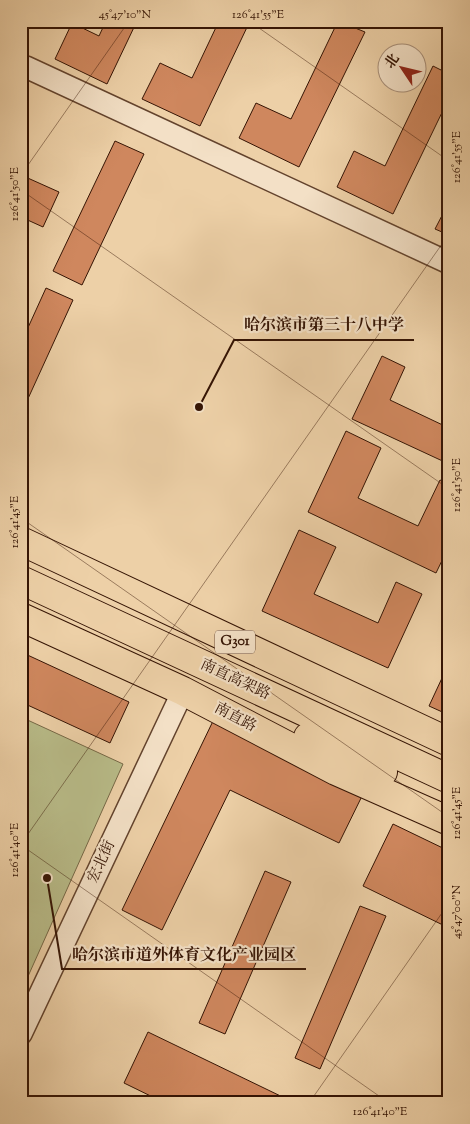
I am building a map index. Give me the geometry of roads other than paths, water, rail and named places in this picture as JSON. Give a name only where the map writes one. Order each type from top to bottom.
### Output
[{"type":"highway","name":"G301","points":[[21,541],[449,742]]},
{"type":"highway","name":"南直高架路","points":[[21,580],[449,780]]},
{"type":"highway","name":"南直高架路","points":[[21,604],[449,802]]},
{"type":"highway","name":"南直路","points":[[21,617],[183,691],[336,771],[449,821]]},
{"type":"street","points":[[21,68],[26,66],[449,263]]},
{"type":"street","name":"宏北街","points":[[21,1034],[183,691]]},
{"type":"place","name":"哈尔滨市第三十八中学","points":[[199,407]]},
{"type":"place","name":"哈尔滨市道外体育文化产业园区","points":[[47,878]]}]
